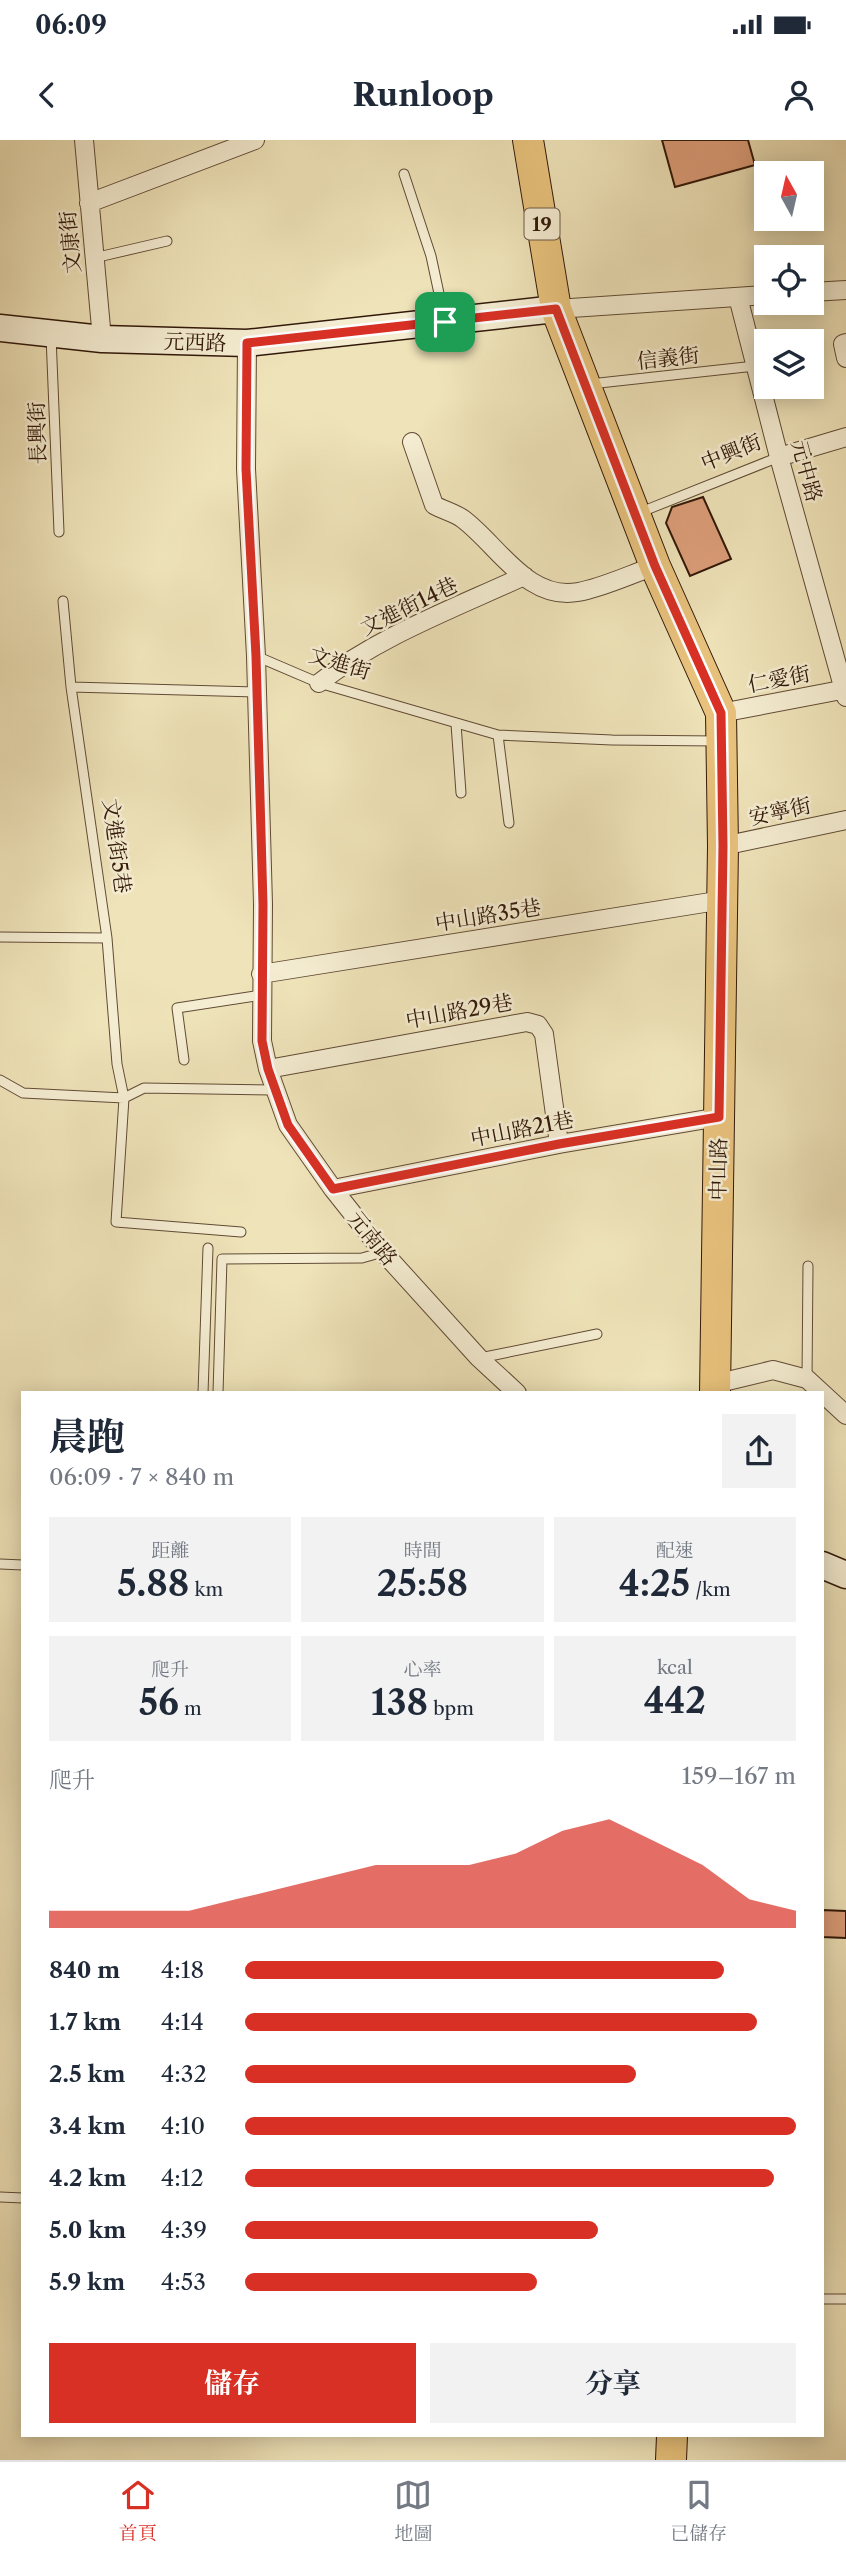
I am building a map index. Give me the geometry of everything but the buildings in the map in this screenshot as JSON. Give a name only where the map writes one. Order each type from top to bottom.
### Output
[{"type":"main road","name":"中山路","points":[[527,140],[556,309],[634,515],[721,727],[723,900],[715,1388]]},
{"type":"main road","name":"元西路","points":[[0,328],[102,339],[247,343],[556,309]]},
{"type":"main road","points":[[824,1566],[846,1575]]},
{"type":"main road","points":[[671,2460],[672,2437]]},
{"type":"main road","points":[[691,2460],[692,2437]]},
{"type":"street","name":"文康街","points":[[83,140],[102,339]]},
{"type":"street","points":[[89,203],[255,140]]},
{"type":"street","points":[[824,291],[846,290]]},
{"type":"street","points":[[556,309],[754,296]]},
{"type":"street","name":"元中路","points":[[738,297],[754,362]]},
{"type":"street","points":[[247,343],[246,469],[256,656],[263,904],[261,974]]},
{"type":"street","points":[[846,343],[843,344],[846,358]]},
{"type":"street","name":"元中路","points":[[764,399],[845,692]]},
{"type":"street","name":"中興街","points":[[779,457],[846,437]]},
{"type":"street","points":[[412,442],[434,505],[462,518],[492,545],[515,571],[551,591],[576,593],[655,566]]},
{"type":"street","name":"文進街14巷","points":[[319,683],[341,665],[398,635],[524,576]]},
{"type":"street","name":"仁愛街","points":[[721,727],[845,692]]},
{"type":"street","name":"安寧街","points":[[723,846],[846,820]]},
{"type":"street","name":"中山路35巷","points":[[261,974],[723,900]]},
{"type":"street","name":"元南路","points":[[261,974],[262,1041],[268,1069],[288,1125],[333,1189],[383,1252],[479,1358],[515,1391]]},
{"type":"street","name":"中山路29巷","points":[[268,1069],[527,1022],[538,1025],[544,1034],[559,1144]]},
{"type":"street","name":"中山路21巷","points":[[333,1189],[559,1144],[719,1117]]},
{"type":"street","points":[[715,1388],[774,1370],[807,1379],[820,1391]]},
{"type":"street","points":[[824,1395],[846,1415]]},
{"type":"lane","points":[[404,174],[431,256],[445,322]]},
{"type":"lane","points":[[94,258],[167,241]]},
{"type":"lane","name":"長興街","points":[[51,334],[59,532]]},
{"type":"lane","name":"信義街","points":[[584,384],[754,366]]},
{"type":"lane","name":"中興街","points":[[634,515],[779,457]]},
{"type":"lane","name":"文進街5巷","points":[[63,601],[71,687],[107,939],[117,1065],[124,1098],[116,1222],[241,1232]]},
{"type":"lane","name":"文進街","points":[[256,656],[319,683],[498,735],[612,740],[721,727]]},
{"type":"lane","points":[[71,687],[257,692]]},
{"type":"lane","points":[[456,724],[461,793]]},
{"type":"lane","points":[[498,735],[509,823]]},
{"type":"lane","points":[[0,937],[107,939]]},
{"type":"lane","points":[[184,1059],[177,1008],[262,995]]},
{"type":"lane","points":[[0,1080],[23,1093],[124,1098],[144,1088],[275,1090]]},
{"type":"lane","points":[[203,1391],[208,1248]]},
{"type":"lane","points":[[218,1391],[222,1259],[362,1258],[383,1252]]},
{"type":"lane","points":[[807,1379],[808,1266]]},
{"type":"lane","points":[[479,1358],[597,1334]]},
{"type":"lane","points":[[0,1564],[21,1565]]},
{"type":"lane","points":[[0,2197],[21,2198]]},
{"type":"lane","points":[[824,2299],[846,2299]]},
{"type":"route","points":[[556,309],[634,515],[721,713],[723,846],[719,1117],[559,1144],[333,1189],[288,1125],[268,1069],[262,1041],[263,904],[256,656],[246,469],[247,343],[445,322],[556,309]]}]
